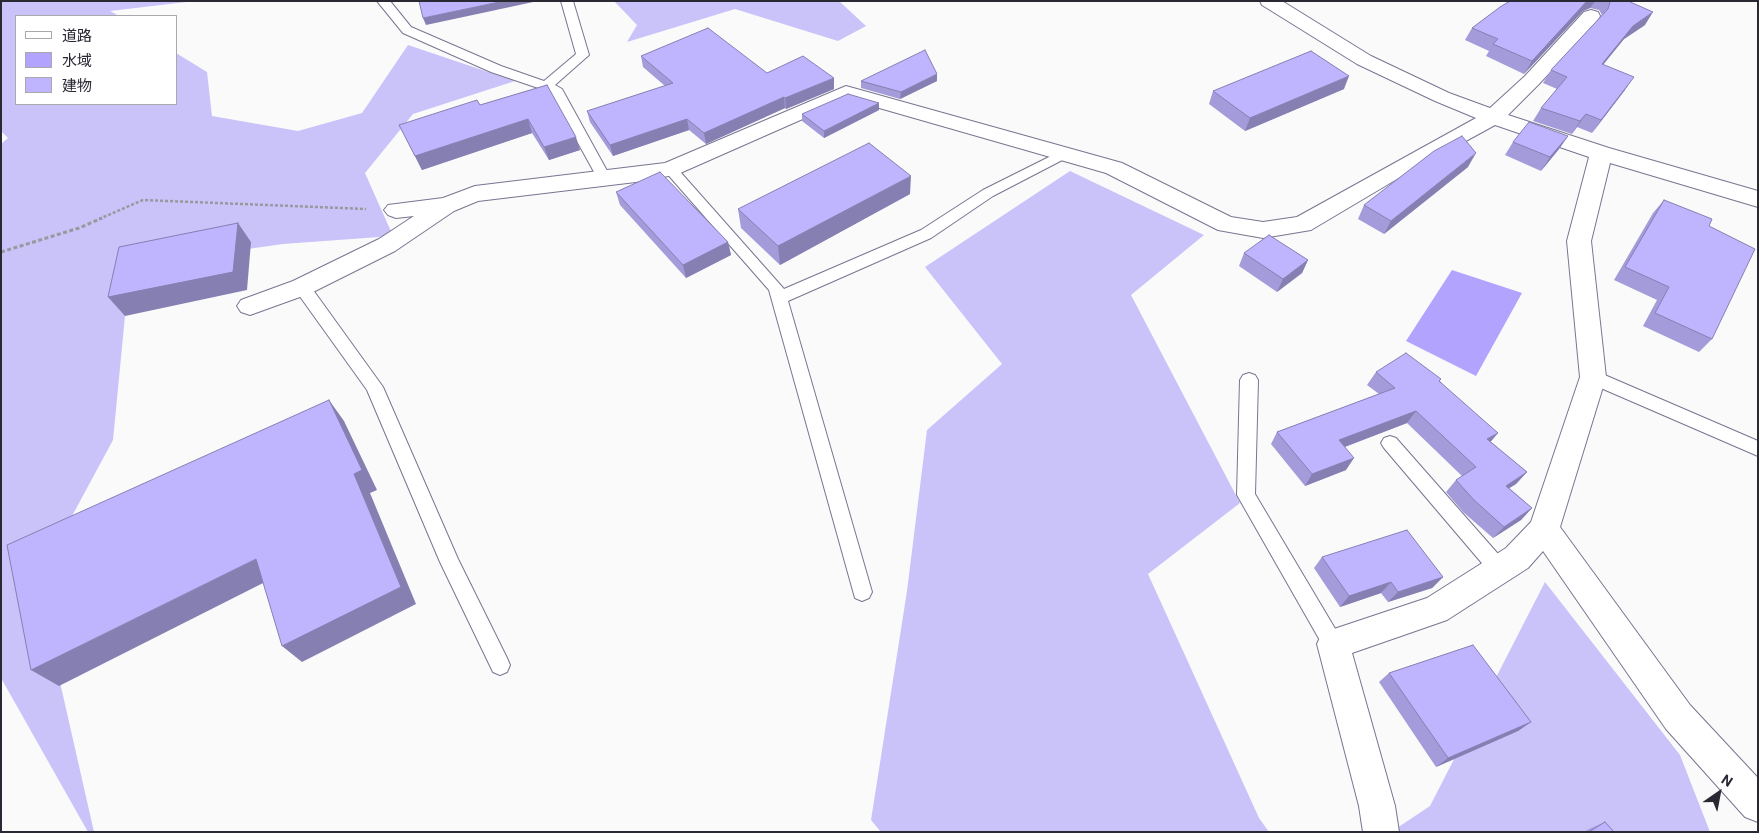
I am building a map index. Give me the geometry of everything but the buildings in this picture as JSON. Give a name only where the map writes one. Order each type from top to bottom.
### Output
[{"type":"street","points":[[1269,1],[1364,60],[1442,97],[1493,117],[1601,153],[1758,199]]},
{"type":"street","points":[[250,306],[302,287],[387,245],[446,205],[475,194],[644,174],[670,169],[846,92],[1114,168],[1226,224],[1264,230],[1303,224],[1394,171],[1493,117],[1532,80],[1591,16]]},
{"type":"street","points":[[1381,832],[1377,806],[1333,644],[1436,610],[1517,558],[1544,529],[1593,377],[1579,242],[1601,153]]},
{"type":"street","points":[[396,210],[446,205]]},
{"type":"street","points":[[1544,529],[1678,717],[1758,804]]},
{"type":"lane","points":[[383,1],[407,30],[496,69],[555,89],[604,178]]},
{"type":"lane","points":[[546,86],[584,55],[567,1]]},
{"type":"lane","points":[[779,298],[926,234],[988,193],[1065,153]]},
{"type":"lane","points":[[670,169],[776,288],[862,592]]},
{"type":"lane","points":[[302,287],[374,387],[450,562],[500,665]]},
{"type":"lane","points":[[1593,377],[1758,449]]},
{"type":"lane","points":[[1248,380],[1246,495],[1333,644]]},
{"type":"lane","points":[[1390,442],[1499,570]]},
{"type":"path","points":[[1,252],[80,228],[143,200],[396,210]]},
{"type":"shaded area","points":[[1,1],[195,1],[110,11],[117,15],[15,15],[15,105],[178,105],[178,54],[207,72],[212,116],[298,131],[362,113],[408,45],[515,81],[413,114],[365,173],[393,236],[283,244],[134,265],[125,316],[113,440],[37,581],[94,832],[88,832],[1,678],[1,144],[8,138],[1,131]]},
{"type":"shaded area","points":[[614,1],[839,1],[866,26],[838,41],[735,9],[627,42],[637,25]]},
{"type":"shaded area","points":[[1070,171],[1204,235],[1131,295],[1240,503],[1148,574],[1259,818],[1269,832],[881,832],[871,820],[907,591],[927,430],[1002,364],[925,267]]},
{"type":"shaded area","points":[[1545,582],[1680,755],[1710,832],[1391,832],[1430,806]]},
{"type":"water","points":[[1452,270],[1522,293],[1476,376],[1406,341]]}]
